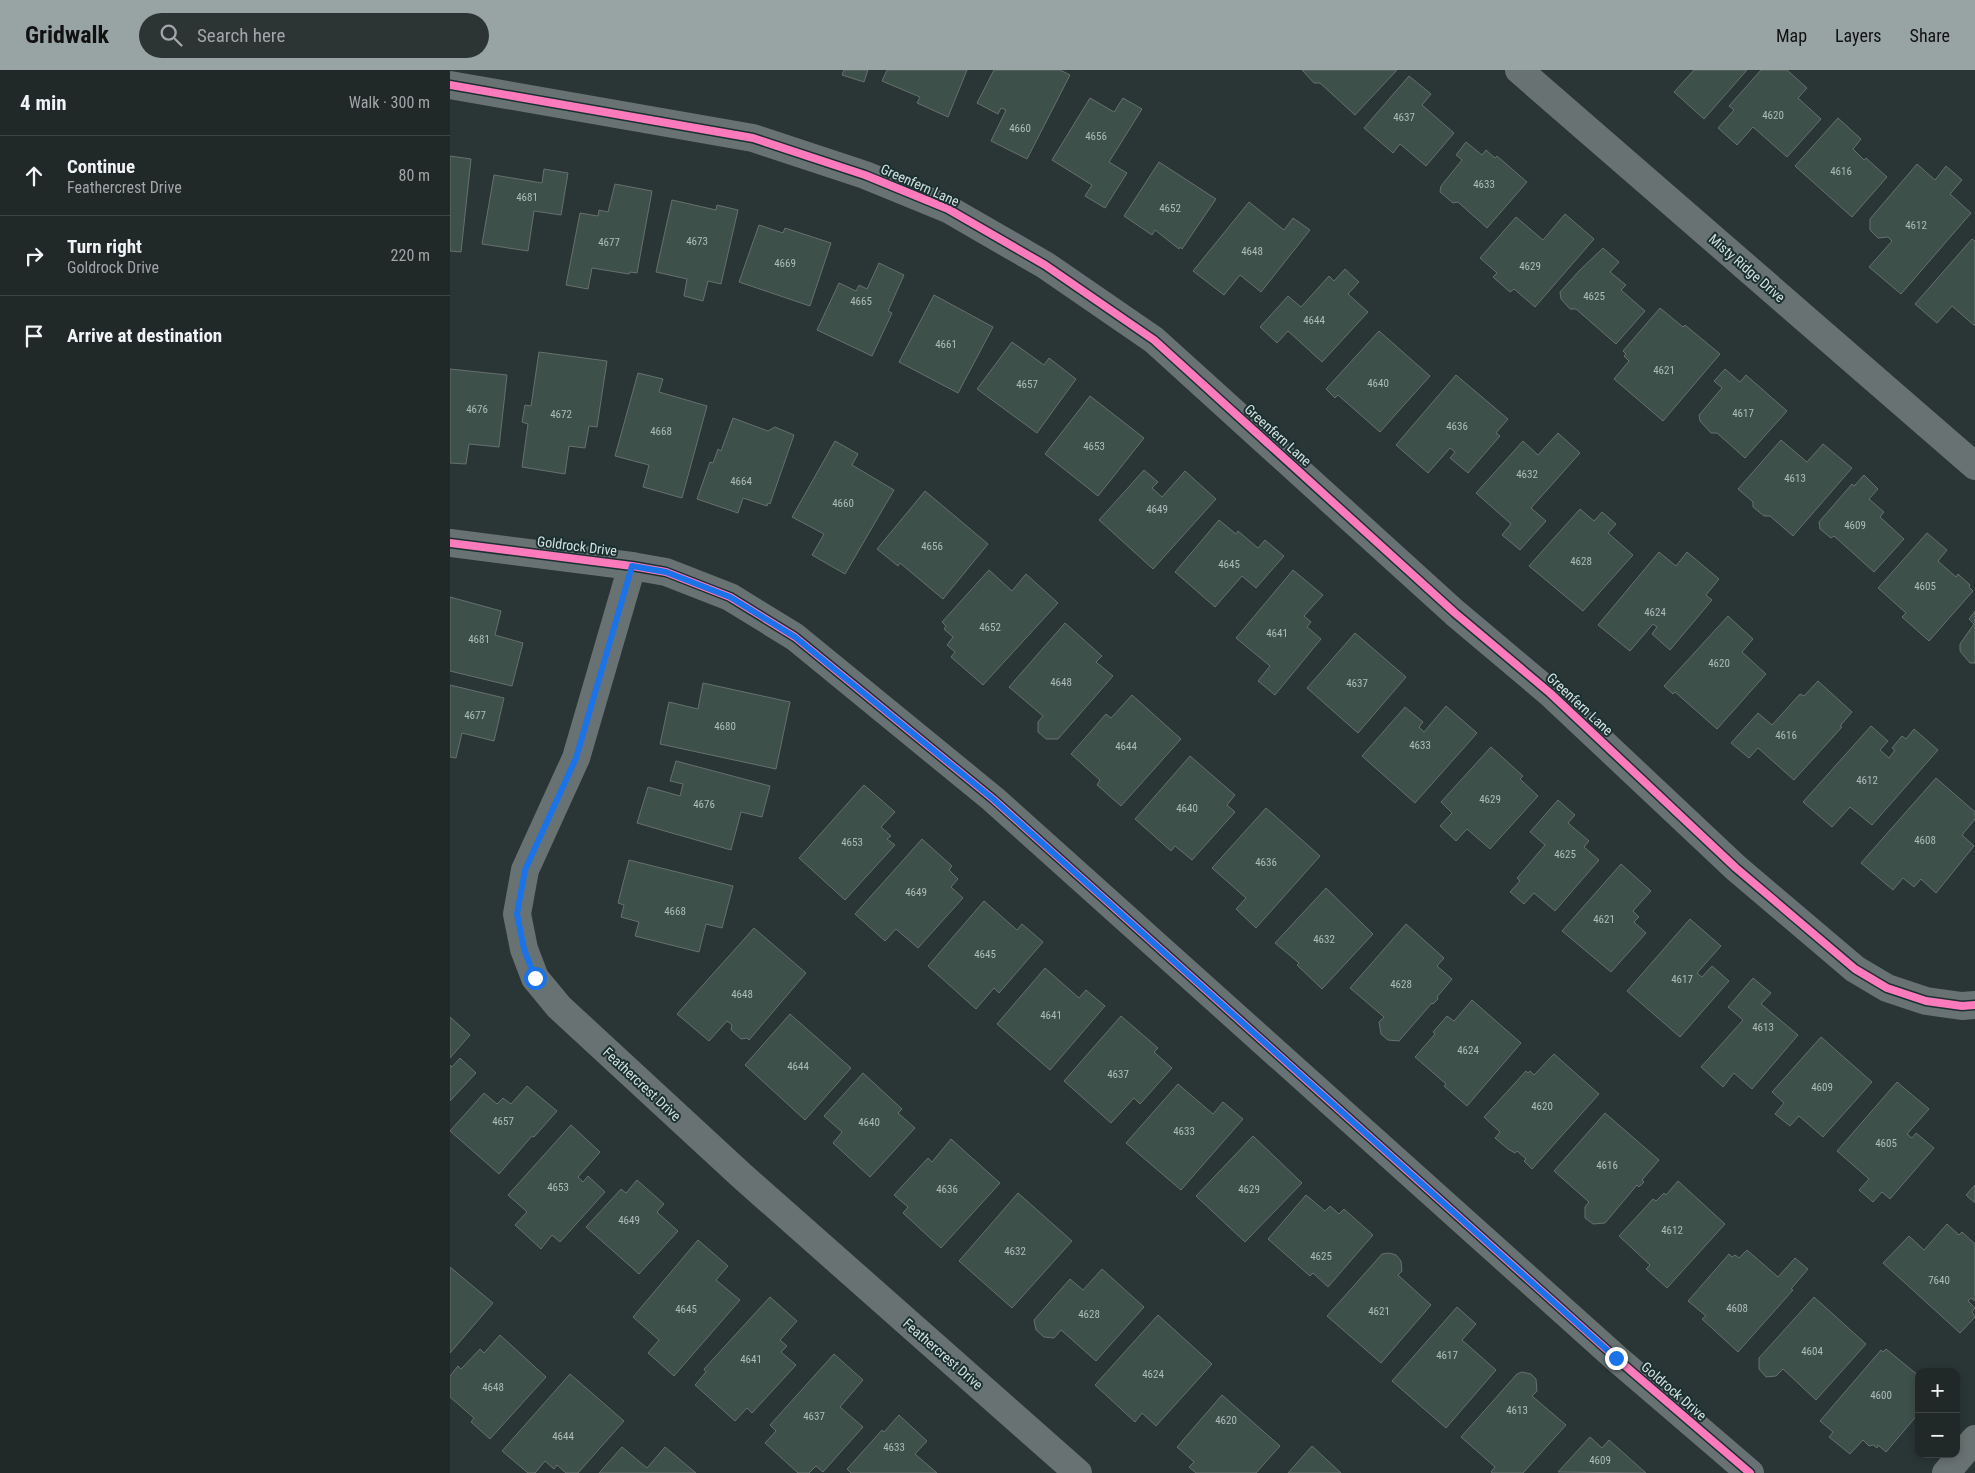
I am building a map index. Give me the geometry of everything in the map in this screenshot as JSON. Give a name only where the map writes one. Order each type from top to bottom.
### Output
[{"type":"street","name":"Misty Ridge Drive","points":[[1519,70],[1975,466]]},
{"type":"street","name":"Greenfern Lane","points":[[450,85],[753,138],[865,175],[948,209],[1045,265],[1154,340],[1455,613],[1550,693],[1736,868],[1855,969],[1887,988],[1926,1001],[1962,1006],[1975,1005]]},
{"type":"street","name":"Goldrock Drive","points":[[450,543],[666,572],[730,597],[795,637],[993,799],[1616,1358],[1750,1473]]},
{"type":"street","name":"Feathercrest Drive","points":[[632,566],[576,758],[525,870],[517,914],[524,949],[535,978],[559,1007],[742,1176],[1078,1473]]},
{"type":"street","points":[[1946,1473],[1975,1440]]},
{"type":"building","points":[[844,70],[868,70],[864,82],[842,75]]},
{"type":"building","points":[[887,70],[967,70],[948,117],[917,103],[920,97],[882,81]]},
{"type":"building","points":[[994,70],[1060,70],[1070,75],[1027,159],[991,141],[1006,110],[1001,108],[998,114],[977,103]]},
{"type":"building","points":[[1302,70],[1397,70],[1355,115],[1320,83],[1314,83]]},
{"type":"building","points":[[1694,70],[1747,70],[1704,119],[1674,92]]},
{"type":"building","points":[[1761,70],[1787,70],[1807,88],[1798,98],[1821,119],[1787,157],[1753,127],[1737,145],[1718,128],[1734,110],[1729,106]]},
{"type":"building","points":[[1409,76],[1431,94],[1422,105],[1454,133],[1426,166],[1400,144],[1393,153],[1364,128]]},
{"type":"building","points":[[1090,98],[1114,112],[1123,98],[1142,109],[1109,162],[1127,173],[1105,208],[1085,196],[1092,185],[1052,160]]},
{"type":"building","points":[[1838,118],[1861,139],[1853,149],[1887,177],[1852,217],[1795,166]]},
{"type":"building","points":[[1466,142],[1482,155],[1486,150],[1495,158],[1497,156],[1527,182],[1487,228],[1458,202],[1453,203],[1440,192],[1441,186],[1462,160],[1456,155]]},
{"type":"building","points":[[450,156],[471,159],[461,252],[450,251]]},
{"type":"building","points":[[1159,162],[1216,199],[1182,249],[1180,247],[1179,249],[1155,230],[1152,235],[1124,216]]},
{"type":"building","points":[[1917,164],[1935,180],[1946,166],[1962,180],[1950,194],[1971,213],[1901,294],[1869,267],[1892,241],[1888,237],[1878,238],[1870,230],[1870,219]]},
{"type":"building","points":[[544,169],[568,173],[561,215],[534,211],[528,251],[482,244],[494,175],[542,183]]},
{"type":"building","points":[[615,184],[652,191],[637,273],[630,272],[629,274],[592,268],[588,289],[566,285],[580,213],[598,216],[599,210],[608,212]]},
{"type":"building","points":[[672,200],[716,210],[717,205],[738,210],[721,284],[708,281],[703,301],[684,296],[687,279],[656,272]]},
{"type":"building","points":[[1249,202],[1284,230],[1293,218],[1310,230],[1261,292],[1240,275],[1224,295],[1193,271]]},
{"type":"building","points":[[1565,214],[1594,239],[1535,307],[1514,289],[1510,292],[1493,277],[1497,273],[1480,258],[1516,217],[1543,240]]},
{"type":"building","points":[[759,225],[783,233],[785,228],[831,243],[810,306],[739,282]]},
{"type":"building","points":[[1972,239],[1975,241],[1975,326],[1952,306],[1937,323],[1915,304]]},
{"type":"building","points":[[1603,248],[1619,262],[1610,272],[1626,285],[1621,290],[1645,311],[1616,344],[1576,309],[1570,309],[1561,299],[1560,292]]},
{"type":"building","points":[[879,263],[904,275],[888,311],[892,313],[872,356],[817,330],[839,283],[856,291],[859,285],[867,289]]},
{"type":"building","points":[[1345,269],[1359,282],[1348,294],[1368,312],[1322,362],[1288,331],[1277,343],[1260,327],[1288,296],[1301,307],[1329,276],[1334,281]]},
{"type":"building","points":[[934,295],[993,327],[958,393],[899,362]]},
{"type":"building","points":[[1660,308],[1683,327],[1685,325],[1720,354],[1663,421],[1614,379],[1629,361],[1624,356],[1626,354],[1623,351]]},
{"type":"building","points":[[1379,331],[1430,376],[1380,432],[1338,395],[1335,398],[1326,389]]},
{"type":"building","points":[[1012,342],[1044,365],[1049,358],[1076,379],[1037,433],[977,389]]},
{"type":"building","points":[[539,352],[607,361],[597,427],[589,426],[585,448],[569,446],[565,474],[522,467],[528,424],[522,422],[525,405],[531,406]]},
{"type":"building","points":[[450,369],[507,375],[499,447],[469,444],[466,464],[450,463]]},
{"type":"building","points":[[1725,369],[1740,382],[1746,375],[1787,411],[1745,458],[1717,433],[1711,433],[1700,421],[1699,415],[1722,388],[1714,381]]},
{"type":"building","points":[[638,373],[663,379],[659,392],[707,406],[682,498],[643,487],[649,465],[615,456]]},
{"type":"building","points":[[1456,375],[1508,419],[1496,433],[1500,436],[1468,473],[1450,458],[1455,452],[1450,448],[1428,473],[1396,445]]},
{"type":"building","points":[[1090,396],[1144,438],[1098,496],[1045,454]]},
{"type":"building","points":[[733,418],[768,431],[775,427],[794,435],[770,504],[768,503],[767,506],[743,498],[738,513],[697,499],[710,462],[713,463],[718,449],[721,451]]},
{"type":"building","points":[[1558,433],[1580,453],[1531,508],[1546,521],[1520,550],[1502,535],[1511,524],[1476,493],[1523,441],[1538,455]]},
{"type":"building","points":[[1781,440],[1807,462],[1823,444],[1852,468],[1793,536],[1770,516],[1764,516],[1753,507],[1753,502],[1738,489]]},
{"type":"building","points":[[835,441],[858,454],[852,465],[894,490],[845,574],[812,555],[824,534],[792,517]]},
{"type":"building","points":[[1144,470],[1158,482],[1152,488],[1162,497],[1185,471],[1216,499],[1153,569],[1099,520]]},
{"type":"building","points":[[1864,475],[1878,489],[1869,499],[1884,512],[1880,517],[1904,539],[1874,572],[1834,536],[1831,538],[1820,529],[1819,522],[1852,484],[1854,486]]},
{"type":"building","points":[[925,491],[988,544],[943,599],[900,563],[898,566],[877,549]]},
{"type":"building","points":[[1580,509],[1594,521],[1602,512],[1616,524],[1608,533],[1633,555],[1583,611],[1529,566]]},
{"type":"building","points":[[1219,520],[1236,534],[1238,531],[1258,548],[1265,540],[1284,556],[1256,588],[1242,576],[1215,607],[1175,572]]},
{"type":"building","points":[[1927,533],[1947,550],[1938,561],[1956,577],[1958,574],[1970,585],[1969,587],[1973,591],[1929,641],[1902,617],[1906,613],[1878,588]]},
{"type":"building","points":[[1659,552],[1676,566],[1687,552],[1719,579],[1706,595],[1712,600],[1670,650],[1652,634],[1657,627],[1653,624],[1630,651],[1598,625]]},
{"type":"building","points":[[989,570],[1012,591],[1026,574],[1058,603],[983,685],[951,657],[955,652],[947,645],[953,637],[944,629],[946,626],[942,622]]},
{"type":"building","points":[[1293,570],[1323,595],[1304,616],[1311,622],[1307,627],[1321,639],[1275,695],[1258,681],[1270,666],[1236,638]]},
{"type":"building","points":[[450,597],[501,611],[495,635],[523,643],[512,686],[450,671]]},
{"type":"building","points":[[1975,611],[1975,663],[1970,663],[1960,651],[1960,644],[1974,624],[1969,619]]},
{"type":"building","points":[[1728,616],[1753,639],[1742,652],[1766,674],[1717,729],[1675,692],[1673,694],[1664,686]]},
{"type":"building","points":[[1065,623],[1102,656],[1096,662],[1113,676],[1058,739],[1046,739],[1038,732],[1038,722],[1043,716],[1009,687]]},
{"type":"building","points":[[1355,633],[1406,677],[1358,733],[1307,688]]},
{"type":"building","points":[[1818,681],[1852,712],[1840,726],[1842,727],[1794,780],[1758,748],[1749,758],[1731,743],[1758,713],[1772,725],[1800,694],[1804,696]]},
{"type":"building","points":[[703,683],[790,702],[776,769],[660,744],[669,702],[698,709]]},
{"type":"building","points":[[450,685],[504,698],[494,741],[462,733],[456,758],[450,757]]},
{"type":"building","points":[[1132,695],[1181,739],[1121,806],[1097,785],[1100,780],[1071,754],[1106,714],[1111,718]]},
{"type":"building","points":[[1446,706],[1477,733],[1415,803],[1362,756],[1405,707],[1423,722],[1419,727],[1424,732]]},
{"type":"building","points":[[1871,726],[1888,741],[1880,750],[1889,758],[1895,750],[1892,748],[1902,736],[1906,739],[1914,729],[1938,750],[1872,825],[1850,807],[1832,827],[1803,802]]},
{"type":"building","points":[[1491,747],[1523,776],[1520,779],[1538,796],[1490,849],[1467,829],[1456,841],[1440,826],[1452,813],[1441,802]]},
{"type":"building","points":[[1190,756],[1235,795],[1227,805],[1235,812],[1192,860],[1175,846],[1171,851],[1135,819]]},
{"type":"building","points":[[676,761],[770,786],[762,817],[741,812],[731,850],[637,823],[648,787],[680,796],[683,784],[670,781]]},
{"type":"building","points":[[1936,778],[1975,812],[1975,819],[1962,835],[1974,846],[1936,893],[1921,879],[1914,887],[1903,878],[1893,890],[1861,863]]},
{"type":"building","points":[[864,785],[895,812],[881,827],[891,836],[887,839],[895,845],[845,900],[799,858]]},
{"type":"building","points":[[1558,800],[1575,815],[1568,823],[1589,841],[1584,847],[1599,860],[1555,911],[1534,893],[1524,904],[1510,892],[1520,881],[1517,878],[1545,845],[1530,832]]},
{"type":"building","points":[[1266,808],[1320,856],[1256,928],[1236,909],[1246,898],[1212,868]]},
{"type":"building","points":[[922,839],[952,866],[949,870],[958,879],[951,887],[963,898],[918,948],[896,929],[885,941],[855,914]]},
{"type":"building","points":[[629,860],[733,886],[722,928],[706,924],[699,952],[635,936],[639,922],[621,917],[624,905],[618,903]]},
{"type":"building","points":[[1621,864],[1651,891],[1633,911],[1639,917],[1634,922],[1646,933],[1611,972],[1562,931]]},
{"type":"building","points":[[1326,888],[1373,934],[1322,989],[1297,965],[1299,963],[1275,943]]},
{"type":"building","points":[[984,901],[1017,930],[1022,924],[1043,942],[999,993],[994,988],[976,1009],[928,966]]},
{"type":"building","points":[[1690,919],[1721,946],[1697,973],[1702,977],[1712,966],[1729,981],[1680,1037],[1627,991]]},
{"type":"building","points":[[1406,924],[1444,958],[1437,966],[1452,979],[1437,997],[1438,999],[1432,1003],[1399,1041],[1388,1040],[1381,1034],[1379,1022],[1384,1017],[1350,988]]},
{"type":"building","points":[[754,928],[806,973],[749,1040],[747,1038],[741,1039],[731,1030],[732,1025],[727,1021],[709,1041],[677,1014]]},
{"type":"building","points":[[1045,968],[1079,998],[1086,990],[1105,1006],[1050,1070],[997,1024]]},
{"type":"building","points":[[1753,978],[1771,993],[1761,1004],[1798,1035],[1752,1089],[1734,1073],[1723,1087],[1701,1067],[1743,1020],[1728,1007]]},
{"type":"building","points":[[1472,1000],[1521,1043],[1467,1106],[1444,1086],[1446,1084],[1415,1057],[1435,1034],[1433,1032],[1447,1016],[1454,1021]]},
{"type":"building","points":[[790,1014],[851,1068],[805,1120],[745,1065]]},
{"type":"building","points":[[1121,1016],[1158,1048],[1154,1052],[1172,1068],[1140,1104],[1134,1098],[1111,1123],[1064,1081]]},
{"type":"building","points":[[450,1017],[470,1035],[450,1058]]},
{"type":"building","points":[[1821,1037],[1872,1082],[1823,1137],[1799,1116],[1790,1126],[1775,1114],[1784,1103],[1772,1092]]},
{"type":"building","points":[[1554,1054],[1599,1094],[1532,1169],[1524,1161],[1526,1159],[1517,1151],[1515,1153],[1508,1149],[1495,1138],[1500,1132],[1484,1117],[1526,1071],[1528,1073],[1530,1071],[1534,1075]]},
{"type":"building","points":[[460,1058],[476,1073],[450,1101],[450,1065],[452,1067]]},
{"type":"building","points":[[863,1073],[902,1109],[898,1113],[915,1128],[870,1177],[833,1143],[842,1132],[824,1116]]},
{"type":"building","points":[[1897,1082],[1929,1109],[1907,1134],[1912,1138],[1916,1133],[1934,1148],[1890,1199],[1882,1192],[1873,1202],[1859,1190],[1869,1179],[1837,1151]]},
{"type":"building","points":[[1178,1084],[1213,1114],[1223,1102],[1243,1119],[1181,1190],[1126,1143]]},
{"type":"building","points":[[527,1086],[557,1111],[499,1174],[450,1131],[484,1093],[497,1104],[503,1098],[511,1104]]},
{"type":"building","points":[[1605,1113],[1659,1160],[1642,1180],[1644,1182],[1639,1187],[1637,1185],[1605,1223],[1593,1224],[1585,1218],[1585,1207],[1589,1202],[1554,1171]]},
{"type":"building","points":[[571,1125],[600,1152],[578,1177],[583,1182],[588,1176],[605,1192],[560,1242],[552,1235],[541,1249],[515,1225],[527,1212],[508,1195]]},
{"type":"building","points":[[1253,1136],[1302,1183],[1245,1242],[1196,1196]]},
{"type":"building","points":[[951,1139],[1000,1183],[941,1248],[903,1213],[908,1207],[894,1195],[928,1158],[932,1162]]},
{"type":"building","points":[[637,1180],[664,1204],[657,1212],[678,1231],[639,1274],[586,1227],[621,1189],[626,1193]]},
{"type":"building","points":[[1678,1181],[1725,1224],[1667,1288],[1646,1269],[1650,1265],[1619,1236],[1653,1199],[1656,1201],[1664,1193],[1666,1195]]},
{"type":"building","points":[[1975,1185],[1975,1203],[1966,1195]]},
{"type":"building","points":[[1018,1193],[1072,1241],[1012,1308],[959,1261]]},
{"type":"building","points":[[1306,1195],[1325,1211],[1330,1206],[1339,1214],[1344,1209],[1373,1235],[1328,1287],[1313,1273],[1310,1276],[1268,1239]]},
{"type":"building","points":[[1947,1224],[1959,1235],[1962,1232],[1975,1244],[1975,1301],[1971,1298],[1968,1301],[1975,1308],[1972,1312],[1975,1317],[1960,1333],[1883,1263],[1909,1236],[1924,1250]]},
{"type":"building","points":[[698,1240],[728,1266],[716,1280],[740,1300],[674,1376],[648,1353],[659,1340],[633,1317]]},
{"type":"building","points":[[1747,1250],[1778,1277],[1795,1258],[1808,1269],[1791,1289],[1793,1290],[1738,1352],[1702,1319],[1706,1316],[1688,1301],[1729,1254],[1732,1257],[1735,1255],[1739,1258]]},
{"type":"building","points":[[1382,1254],[1396,1255],[1401,1261],[1402,1271],[1398,1275],[1431,1305],[1381,1363],[1327,1316]]},
{"type":"building","points":[[450,1267],[493,1303],[450,1353]]},
{"type":"building","points":[[1102,1269],[1144,1307],[1096,1361],[1061,1330],[1054,1338],[1044,1337],[1036,1330],[1034,1320],[1070,1279],[1083,1290]]},
{"type":"building","points":[[770,1297],[797,1321],[780,1340],[787,1346],[781,1352],[796,1365],[752,1413],[747,1408],[735,1421],[695,1385],[706,1372],[704,1369]]},
{"type":"building","points":[[1814,1297],[1866,1344],[1816,1400],[1783,1369],[1776,1376],[1766,1377],[1759,1369],[1759,1358]]},
{"type":"building","points":[[1457,1307],[1476,1324],[1462,1340],[1496,1370],[1446,1428],[1392,1381]]},
{"type":"building","points":[[1158,1315],[1212,1364],[1156,1426],[1142,1413],[1135,1422],[1095,1385]]},
{"type":"building","points":[[500,1335],[546,1377],[490,1439],[471,1422],[474,1418],[450,1397],[450,1376],[458,1366],[461,1369],[480,1349],[484,1353]]},
{"type":"building","points":[[1886,1349],[1915,1373],[1915,1418],[1886,1452],[1878,1445],[1877,1448],[1873,1445],[1869,1446],[1863,1440],[1850,1454],[1829,1437],[1833,1432],[1820,1421],[1881,1350],[1883,1352]]},
{"type":"building","points":[[834,1354],[863,1380],[840,1407],[863,1427],[823,1472],[816,1466],[809,1473],[798,1473],[765,1443],[776,1431],[770,1425]]},
{"type":"building","points":[[1522,1372],[1531,1374],[1536,1379],[1537,1391],[1532,1396],[1566,1425],[1523,1473],[1493,1473],[1491,1472],[1495,1467],[1461,1437],[1517,1374]]},
{"type":"building","points":[[570,1374],[624,1421],[578,1473],[566,1473],[557,1465],[554,1469],[545,1461],[535,1473],[528,1473],[502,1451]]},
{"type":"building","points":[[1222,1395],[1280,1446],[1256,1473],[1196,1473],[1189,1467],[1194,1462],[1177,1447]]},
{"type":"building","points":[[899,1415],[927,1441],[915,1454],[937,1473],[851,1473],[847,1469],[882,1430],[884,1432]]},
{"type":"building","points":[[1590,1437],[1602,1448],[1609,1440],[1646,1473],[1558,1472]]},
{"type":"building","points":[[1312,1446],[1341,1473],[1288,1473]]},
{"type":"building","points":[[622,1447],[647,1468],[665,1447],[696,1473],[599,1473]]},
{"type":"cycle path","points":[[450,85],[753,138],[865,175],[948,209],[1045,265],[1154,340],[1455,613],[1550,693],[1736,868],[1855,969],[1887,988],[1926,1001],[1962,1006],[1975,1005]]},
{"type":"cycle path","points":[[450,543],[666,572],[730,597],[795,637],[993,799],[1616,1358],[1750,1473]]},
{"type":"route","points":[[535,978],[524,949],[517,914],[525,870],[576,758],[632,566],[666,572],[730,597],[795,637],[993,799],[1616,1358]]}]
